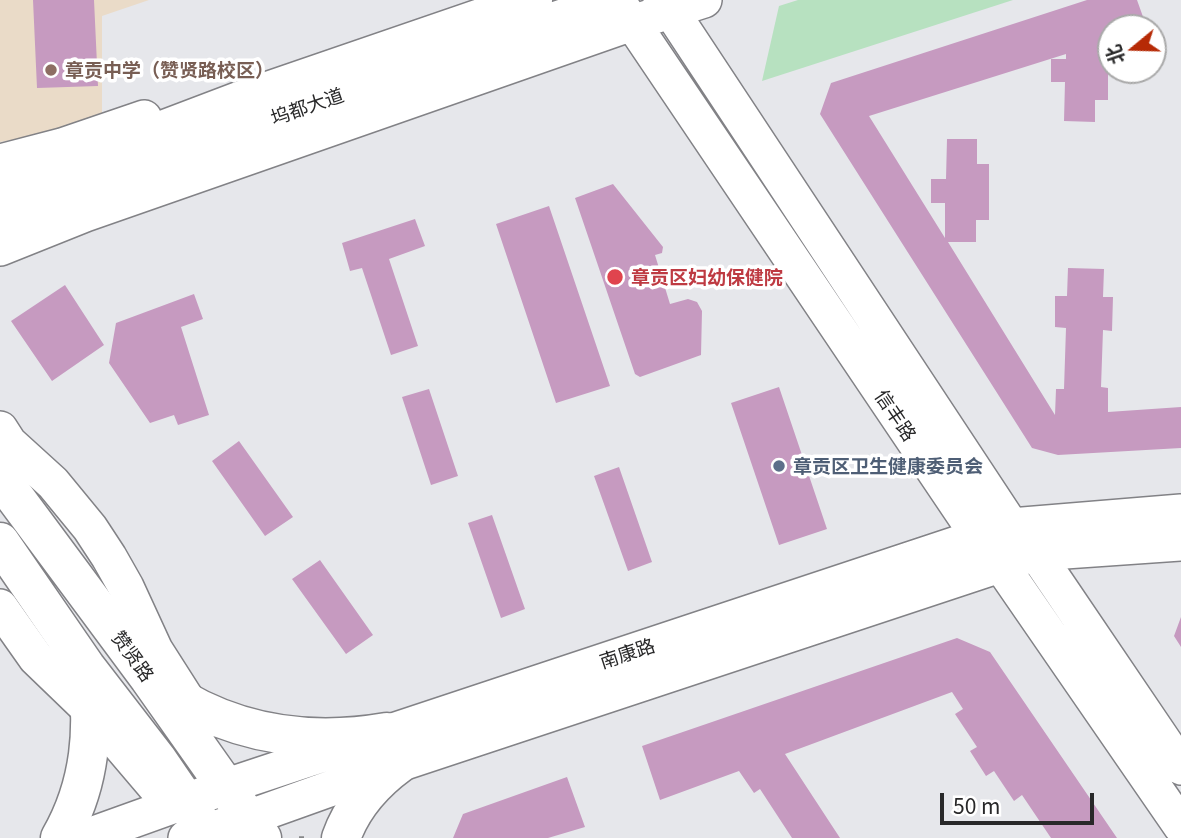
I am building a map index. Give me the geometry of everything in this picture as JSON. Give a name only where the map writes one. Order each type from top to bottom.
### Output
[{"type":"main road","points":[[0,162],[62,146],[488,0]]},
{"type":"main road","name":"坞都大道","points":[[0,222],[49,188],[239,101],[534,0]]},
{"type":"main road","points":[[0,247],[621,6],[666,5],[704,0]]},
{"type":"main road","name":"信丰路","points":[[666,5],[1011,526],[1036,553],[1181,767]]},
{"type":"main road","name":"坞都大道","points":[[0,188],[49,188],[621,6]]},
{"type":"main road","name":"信丰路","points":[[621,6],[979,537],[1181,826]]},
{"type":"main road","points":[[0,181],[49,188],[36,218],[0,247]]},
{"type":"main road","points":[[0,429],[9,443],[52,483],[90,528],[126,587],[155,650],[190,704],[253,813]]},
{"type":"main road","name":"赞贤路","points":[[0,477],[253,813]]},
{"type":"main road","name":"南康路","points":[[83,838],[193,827],[253,813],[393,748],[1011,526],[1181,512]]},
{"type":"main road","points":[[0,542],[86,667],[158,759],[193,827]]},
{"type":"main road","name":"南康路","points":[[393,748],[1036,553],[1181,543]]},
{"type":"main road","points":[[0,607],[36,657],[91,711],[193,827]]},
{"type":"main road","points":[[60,838],[74,810],[87,767],[91,711],[86,667]]},
{"type":"main road","points":[[149,678],[190,704],[234,724],[283,736],[361,737],[393,748],[384,775],[359,802],[341,838]]},
{"type":"shaded area","name":"章贡中学（赞贤路校区）","points":[[0,0],[149,0],[102,16],[102,125],[0,142]]},
{"type":"green space","points":[[798,0],[1013,0],[762,81],[779,6]]},
{"type":"building","points":[[33,0],[94,0],[98,86],[37,88]]},
{"type":"building","points":[[1087,0],[1137,0],[1142,14],[1097,14],[1097,84],[1108,84],[1108,100],[1095,100],[1095,122],[1064,121],[1065,82],[1051,82],[1051,59],[1066,59],[1066,54],[869,116],[945,238],[945,203],[931,203],[931,179],[946,179],[947,139],[977,139],[977,164],[989,164],[989,220],[976,220],[976,242],[948,242],[1055,415],[1056,389],[1064,389],[1066,328],[1055,327],[1055,296],[1067,296],[1068,268],[1104,269],[1103,297],[1113,297],[1112,331],[1103,330],[1101,387],[1108,388],[1108,412],[1181,407],[1181,448],[1058,455],[1032,448],[820,114],[831,83]]},
{"type":"building","points":[[613,184],[663,247],[662,253],[655,255],[670,304],[688,299],[697,302],[702,311],[701,355],[640,377],[635,374],[575,198]]},
{"type":"building","points":[[549,206],[610,386],[556,403],[496,224]]},
{"type":"building","points":[[415,219],[425,246],[389,259],[418,346],[391,355],[362,268],[350,271],[342,243]]},
{"type":"building","points":[[65,285],[104,345],[52,381],[11,321]]},
{"type":"building","points":[[194,294],[203,319],[181,327],[209,415],[178,425],[174,415],[150,423],[109,363],[116,323]]},
{"type":"building","name":"章贡区卫生健康委员会","points":[[779,387],[827,529],[779,545],[731,403]]},
{"type":"building","points":[[429,389],[458,476],[431,485],[402,397]]},
{"type":"building","points":[[239,441],[293,517],[265,536],[212,461]]},
{"type":"building","points":[[619,467],[652,562],[628,571],[594,476]]},
{"type":"building","points":[[492,515],[525,609],[501,618],[468,523]]},
{"type":"building","points":[[320,560],[373,635],[346,654],[292,579]]},
{"type":"building","points":[[1181,617],[1181,647],[1174,636]]},
{"type":"building","points":[[957,638],[990,652],[1117,838],[1051,838],[1022,795],[1014,801],[994,771],[986,776],[970,751],[977,747],[955,714],[963,709],[952,692],[785,754],[840,838],[792,838],[760,789],[754,793],[739,771],[660,800],[642,746]]},
{"type":"building","points":[[567,777],[585,827],[548,838],[453,838],[463,814]]},
{"type":"place","name":"章贡中学（赞贤路校区）","points":[[51,70]]},
{"type":"place","name":"章贡区妇幼保健院","points":[[615,277]]},
{"type":"place","name":"章贡区卫生健康委员会","points":[[779,466]]}]
